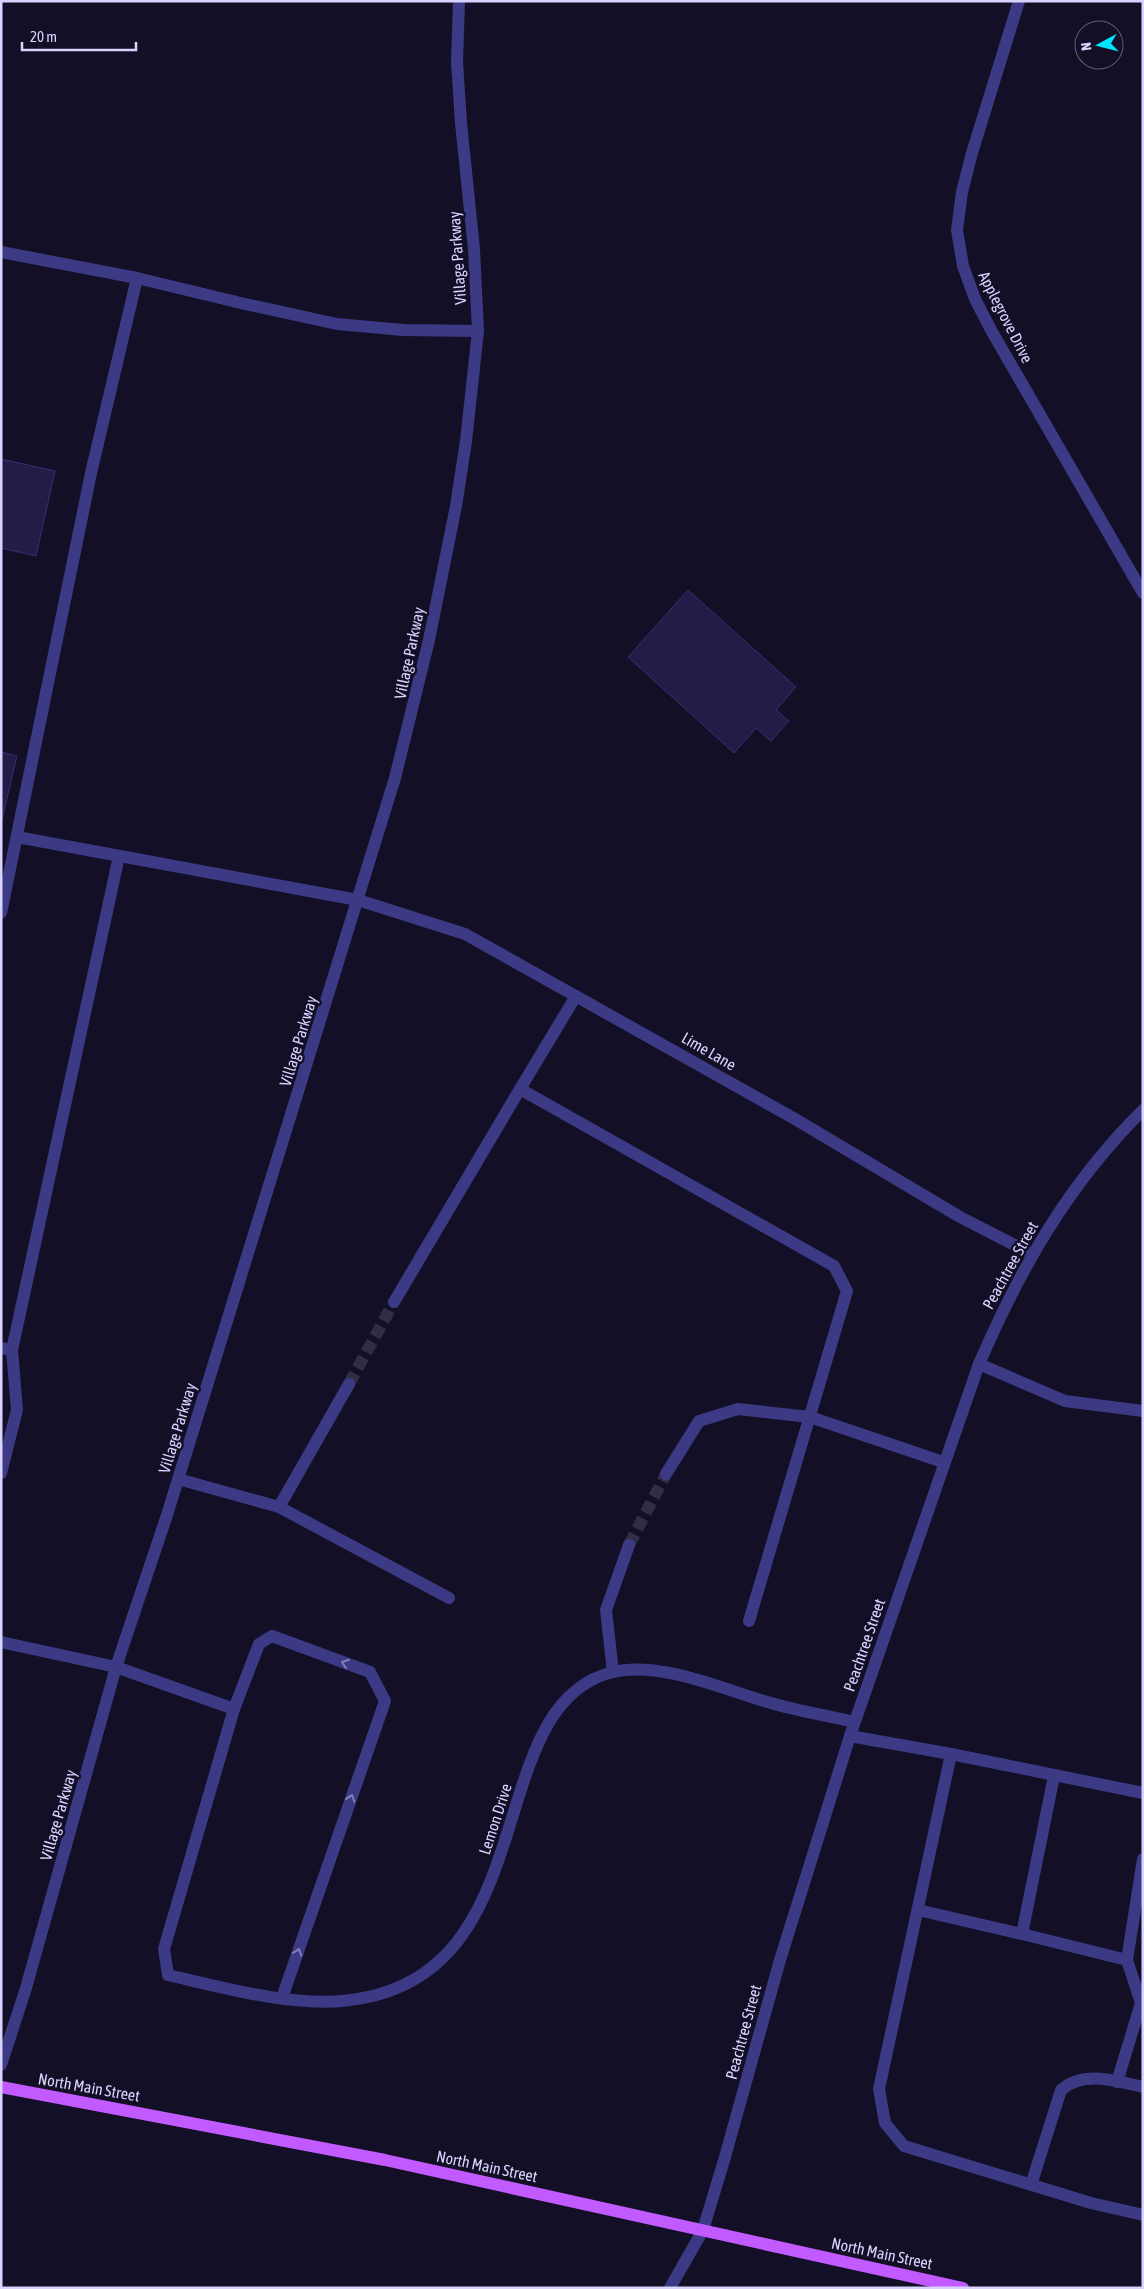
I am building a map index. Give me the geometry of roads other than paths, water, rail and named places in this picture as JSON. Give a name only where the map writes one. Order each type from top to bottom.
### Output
[{"type":"main road","name":"North Main Street","points":[[1,2088],[385,2160],[962,2288]]},
{"type":"street","name":"Village Parkway","points":[[1,2065],[26,1988],[116,1667],[178,1478],[395,778],[429,640],[460,478],[478,331],[474,249],[458,70],[459,1]]},
{"type":"street","name":"Applegrove Drive","points":[[1019,1],[962,192],[957,230],[963,266],[975,299],[991,330],[1143,593]]},
{"type":"street","points":[[1,252],[137,278],[337,324],[403,330],[478,331]]},
{"type":"street","points":[[1,913],[92,473],[137,278]]},
{"type":"street","name":"Lime Lane","points":[[17,837],[358,900],[465,934],[796,1119],[960,1217],[1032,1254]]},
{"type":"street","points":[[1,1473],[17,1410],[7,1349],[119,856]]},
{"type":"street","points":[[394,1302],[576,996]]},
{"type":"street","points":[[520,1088],[834,1266],[847,1291],[749,1621]]},
{"type":"street","name":"Peachtree Street","points":[[670,2288],[703,2230],[780,1960],[854,1722],[943,1462],[979,1364],[1001,1312],[1032,1254],[1058,1212],[1092,1166],[1143,1110]]},
{"type":"street","points":[[979,1364],[1066,1401],[1143,1411]]},
{"type":"street","points":[[278,1507],[349,1384]]},
{"type":"street","points":[[666,1474],[699,1421],[738,1409],[810,1417],[943,1462]]},
{"type":"street","points":[[178,1478],[278,1507],[449,1598]]},
{"type":"street","points":[[613,1672],[606,1610],[629,1544]]},
{"type":"street","points":[[1,1642],[116,1667],[234,1709],[259,1644],[272,1636],[370,1672],[385,1701],[282,1998]]},
{"type":"street","name":"Lemon Drive","points":[[234,1709],[164,1948],[168,1975],[282,1998],[340,2002],[374,1997],[404,1985],[432,1968],[457,1944],[477,1913],[492,1879],[529,1766],[544,1732],[561,1703],[586,1683],[613,1672],[642,1670],[672,1674],[766,1702],[854,1722]]},
{"type":"street","points":[[850,1736],[951,1754],[1143,1793]]},
{"type":"street","points":[[951,1754],[879,2090],[884,2123],[904,2146],[1031,2185],[1143,2215]]},
{"type":"street","points":[[1022,1934],[1054,1776]]},
{"type":"street","points":[[1117,2082],[1141,2003],[1126,1960],[1143,1859]]},
{"type":"street","points":[[918,1910],[1126,1960]]},
{"type":"street","points":[[1031,2185],[1061,2090],[1069,2083],[1097,2078],[1143,2087]]},
{"type":"tunnel","points":[[349,1384],[394,1302]]},
{"type":"tunnel","points":[[629,1545],[666,1474]]}]
